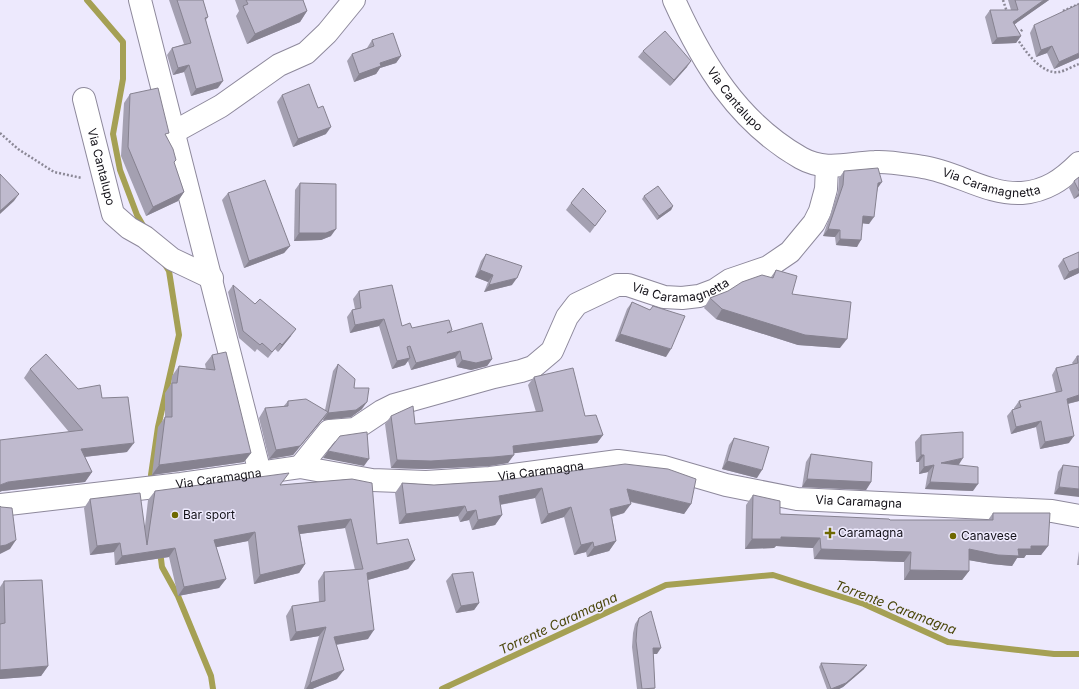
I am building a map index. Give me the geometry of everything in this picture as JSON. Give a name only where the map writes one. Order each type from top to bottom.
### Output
[{"type":"street","points":[[140,0],[212,278],[260,472]]},
{"type":"street","points":[[174,132],[221,106],[279,65],[306,53],[327,33],[354,0]]},
{"type":"street","name":"Via Cantalupo","points":[[674,0],[691,37],[714,77],[734,101],[755,123],[778,142],[802,158],[827,167]]},
{"type":"street","name":"Via Cantalupo","points":[[84,99],[113,214],[129,228],[145,237],[172,259],[212,278]]},
{"type":"street","name":"Via Caramagnetta","points":[[300,468],[326,434],[333,429],[355,429],[394,405],[533,367],[552,351],[567,317],[577,304],[617,285],[628,285],[668,297],[700,296],[715,290],[730,280],[768,267],[790,252],[814,223],[820,211],[826,189],[827,167],[876,162],[924,167],[955,176],[993,190],[1008,193],[1033,191],[1056,183],[1079,163]]},
{"type":"street","name":"Via Caramagna","points":[[0,505],[152,488],[260,472],[300,468],[372,480],[426,482],[490,478],[618,461],[664,467],[726,484],[797,499],[1052,511],[1079,516]]},
{"type":"path","points":[[1003,0],[1009,17]]},
{"type":"path","points":[[1063,11],[1079,4]]},
{"type":"path","points":[[1016,36],[1023,28]]},
{"type":"path","points":[[1014,30],[1016,36],[1029,56],[1050,71],[1061,72],[1079,64]]},
{"type":"path","points":[[0,133],[18,148],[54,172],[104,183]]},
{"type":"building","points":[[177,0],[203,0],[208,17],[205,18],[223,81],[196,89],[189,65],[178,68],[172,48],[191,43]]},
{"type":"building","points":[[246,0],[303,0],[307,11],[255,34],[243,6],[248,4]]},
{"type":"building","points":[[1015,0],[1044,0],[1013,22],[1021,36],[997,38],[990,10],[1018,10]]},
{"type":"building","points":[[1079,4],[1079,53],[1059,62],[1052,46],[1041,50],[1034,25]]},
{"type":"building","points":[[665,31],[691,61],[674,80],[643,51]]},
{"type":"building","points":[[393,33],[401,56],[380,63],[381,66],[359,74],[352,54],[374,46],[372,40]]},
{"type":"building","points":[[309,84],[318,108],[323,106],[331,127],[298,139],[282,95]]},
{"type":"building","points":[[158,88],[169,133],[165,134],[173,149],[176,160],[174,162],[184,192],[153,207],[128,147],[130,94]]},
{"type":"building","points":[[878,168],[882,182],[878,183],[874,217],[863,216],[861,240],[840,239],[840,230],[828,229],[843,185],[844,171]]},
{"type":"building","points":[[0,174],[19,194],[0,211]]},
{"type":"building","points":[[1079,177],[1079,191],[1074,181]]},
{"type":"building","points":[[265,180],[290,246],[249,261],[228,193]]},
{"type":"building","points":[[300,183],[336,184],[336,229],[326,233],[299,233]]},
{"type":"building","points":[[658,186],[673,206],[659,216],[644,196]]},
{"type":"building","points":[[583,188],[606,211],[595,226],[571,203]]},
{"type":"building","points":[[1079,252],[1079,268],[1069,272],[1063,259]]},
{"type":"building","points":[[486,254],[522,266],[517,278],[489,285],[493,275],[480,270]]},
{"type":"building","points":[[776,270],[797,276],[792,294],[851,302],[847,339],[805,335],[722,309],[710,298],[728,291],[742,282],[762,275],[773,278]]},
{"type":"building","points":[[233,285],[255,304],[260,299],[296,329],[282,345],[280,343],[272,352],[262,343],[260,345],[243,331]]},
{"type":"building","points":[[392,285],[402,326],[410,323],[412,328],[449,320],[452,330],[447,333],[482,323],[492,359],[476,363],[462,360],[460,351],[416,363],[410,346],[407,347],[410,358],[397,361],[384,319],[355,325],[352,310],[361,308],[359,291]]},
{"type":"building","points":[[632,302],[650,310],[653,306],[685,316],[671,349],[620,334]]},
{"type":"building","points":[[226,352],[251,453],[159,465],[165,417],[172,417],[172,383],[177,383],[179,366],[215,370],[212,355]]},
{"type":"building","points":[[46,354],[78,389],[100,385],[102,398],[128,397],[134,443],[81,449],[92,472],[8,482],[0,485],[0,440],[83,430],[30,369]]},
{"type":"building","points":[[1077,356],[1079,356],[1079,395],[1067,399],[1074,436],[1045,442],[1041,421],[1016,427],[1012,410],[1021,407],[1019,401],[1062,391],[1056,368],[1078,363]]},
{"type":"building","points":[[338,364],[355,379],[354,388],[369,388],[367,402],[356,410],[328,413]]},
{"type":"building","points":[[573,368],[585,416],[596,415],[603,435],[513,446],[514,455],[431,461],[397,460],[391,416],[413,406],[415,424],[543,411],[534,377]]},
{"type":"building","points":[[306,399],[328,412],[300,446],[276,450],[265,408],[288,406],[288,401]]},
{"type":"building","points":[[367,432],[369,459],[328,451],[340,436]]},
{"type":"building","points":[[963,432],[963,458],[941,463],[978,467],[978,484],[930,482],[934,465],[924,467],[924,455],[921,455],[921,435]]},
{"type":"building","points":[[734,438],[769,447],[762,470],[727,461]]},
{"type":"building","points":[[811,454],[872,462],[871,482],[807,479]]},
{"type":"building","points":[[625,464],[668,469],[696,479],[691,504],[627,489],[631,504],[610,509],[616,541],[594,547],[593,542],[581,545],[571,507],[548,514],[542,488],[499,496],[502,515],[478,520],[476,510],[467,512],[465,506],[406,514],[402,483],[434,485],[498,481]]},
{"type":"building","points":[[1063,465],[1079,467],[1079,489],[1059,487]]},
{"type":"building","points":[[289,473],[280,485],[352,479],[372,483],[377,544],[408,539],[415,560],[367,573],[374,630],[334,637],[344,670],[310,683],[326,627],[296,632],[292,606],[325,601],[324,572],[363,569],[351,519],[298,526],[305,564],[260,575],[255,532],[214,540],[226,579],[184,587],[175,548],[122,556],[120,543],[97,546],[90,499],[140,493],[147,545],[155,491]]},
{"type":"building","points":[[753,495],[780,501],[780,514],[890,520],[993,520],[993,513],[1050,513],[1048,546],[1031,546],[1031,549],[1018,549],[1019,556],[998,555],[969,549],[969,571],[910,570],[911,552],[821,549],[820,538],[781,537],[781,539],[752,539]]},
{"type":"building","points":[[0,506],[12,508],[16,540],[0,546]]},
{"type":"building","points":[[473,572],[479,603],[461,606],[452,574]]},
{"type":"building","points":[[42,580],[48,666],[0,670],[0,624],[5,623],[4,581]]},
{"type":"building","points":[[651,611],[661,648],[653,648],[655,688],[642,689],[636,641],[637,627],[639,618]]},
{"type":"building","points":[[821,663],[867,665],[846,683],[831,689]]},
{"type":"waterway","points":[[87,0],[123,42],[123,79],[113,134],[120,170],[137,215],[145,229]]},
{"type":"waterway","points":[[153,485],[151,475],[158,427],[179,335],[169,271],[164,263]]},
{"type":"waterway","points":[[160,551],[162,567],[178,596],[211,676],[213,689]]},
{"type":"waterway","name":"Torrente Caramagna","points":[[442,689],[666,585],[773,575],[864,604],[948,642],[1054,654],[1079,654]]},
{"type":"place","name":"Bar sport","points":[[175,515]]},
{"type":"place","name":"Caramagna","points":[[830,533]]},
{"type":"place","name":"Canavese","points":[[953,536]]}]
